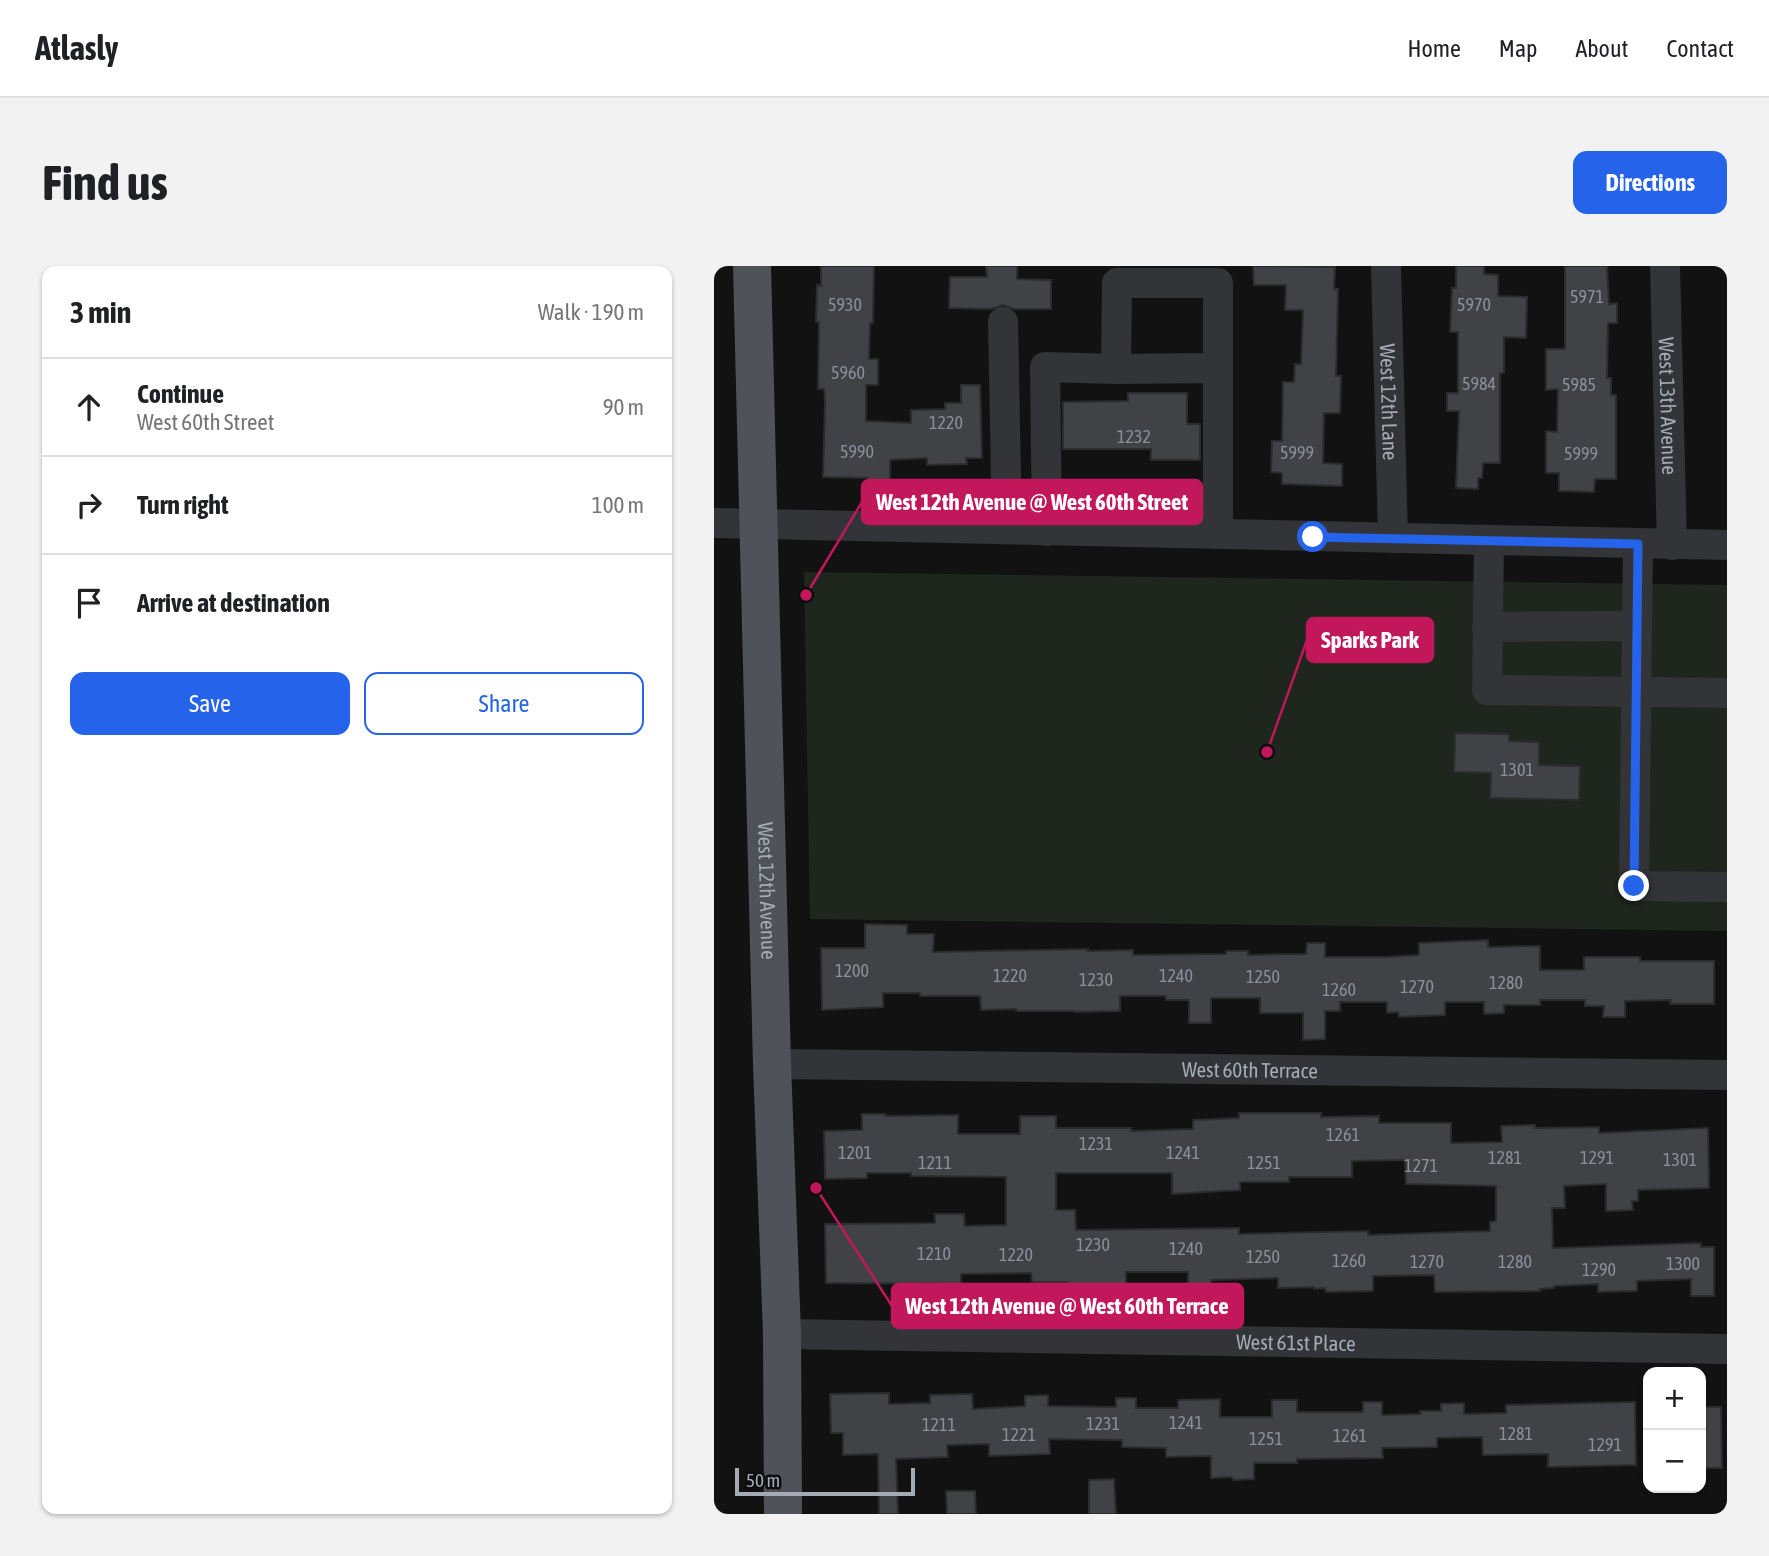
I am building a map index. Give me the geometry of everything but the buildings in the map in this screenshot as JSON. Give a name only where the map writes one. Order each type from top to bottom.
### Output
[{"type":"main road","name":"West 12th Avenue","points":[[752,266],[772,1064],[782,1334],[783,1514]]},
{"type":"street","name":"West 12th Lane","points":[[1386,266],[1393,538]]},
{"type":"street","name":"West 13th Avenue","points":[[1665,266],[1672,545]]},
{"type":"street","points":[[1116,369],[1117,283],[1218,283],[1218,534]]},
{"type":"street","points":[[1003,322],[1007,529]]},
{"type":"street","points":[[1047,531],[1045,367],[1218,368]]},
{"type":"street","points":[[714,523],[1727,545]]},
{"type":"street","points":[[1489,540],[1487,690],[1727,693]]},
{"type":"street","points":[[1638,544],[1634,886],[1727,887]]},
{"type":"street","points":[[1488,626],[1637,626]]},
{"type":"street","name":"West 60th Terrace","points":[[772,1064],[1727,1075]]},
{"type":"street","name":"West 61st Place","points":[[782,1334],[1727,1349]]},
{"type":"shaded area","points":[[804,572],[1727,585],[1727,931],[810,919]]},
{"type":"place","name":"West 12th Avenue @ West 60th Street","points":[[806,595]]},
{"type":"place","name":"Sparks Park","points":[[1267,752]]},
{"type":"place","name":"West 12th Avenue @ West 60th Terrace","points":[[816,1188]]},
{"type":"route","points":[[1313,537],[1638,544],[1634,886]]}]
